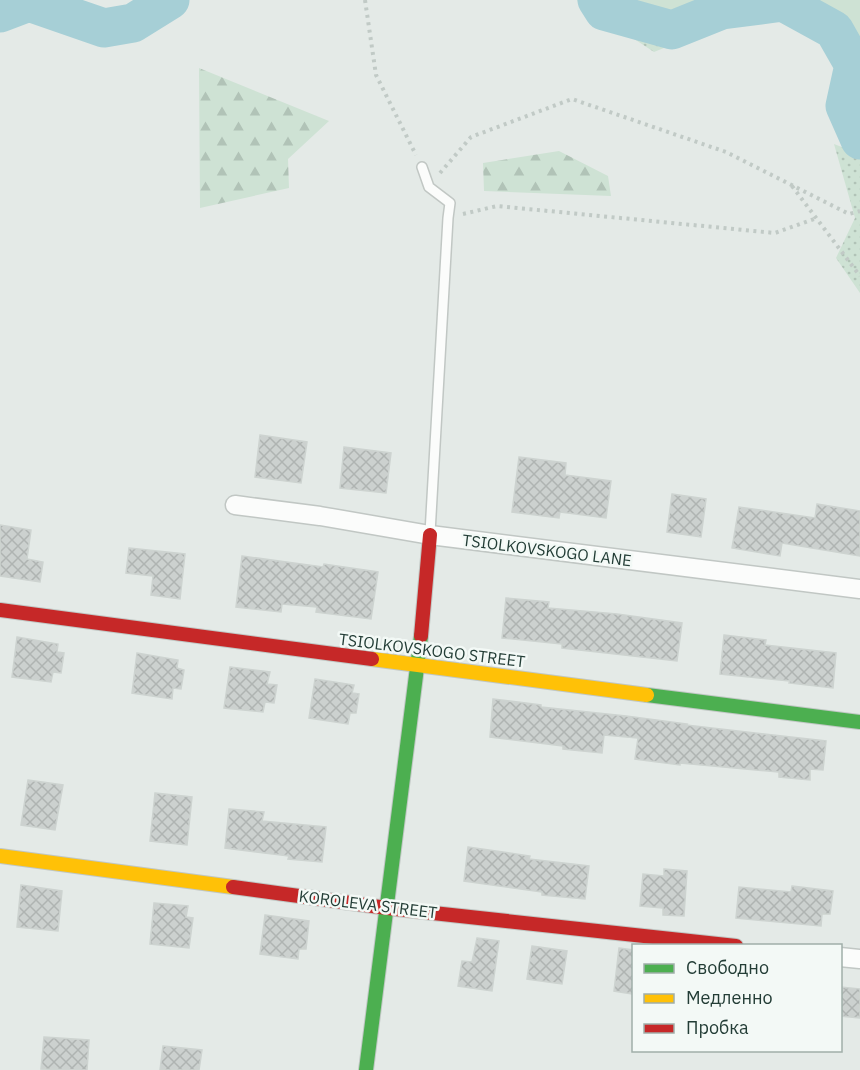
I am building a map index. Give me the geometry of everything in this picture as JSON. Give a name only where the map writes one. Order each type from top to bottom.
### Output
[{"type":"street","name":"TSIOLKOVSKOGO LANE","points":[[235,505],[320,516],[430,535],[860,589]]},
{"type":"street","points":[[366,1070],[418,665],[430,535]]},
{"type":"street","name":"TSIOLKOVSKOGO STREET","points":[[0,610],[860,722]]},
{"type":"street","name":"KOROLEVA STREET","points":[[0,856],[387,908],[727,944]]},
{"type":"street","points":[[842,957],[860,959]]},
{"type":"lane","points":[[422,166],[429,187],[450,203],[430,535]]},
{"type":"path","points":[[365,0],[376,75],[422,166]]},
{"type":"path","points":[[429,187],[471,137],[572,99],[726,152],[849,214],[860,211]]},
{"type":"path","points":[[792,185],[860,276]]},
{"type":"path","points":[[448,218],[497,207],[775,233],[817,218]]},
{"type":"green space","points":[[577,0],[847,0],[860,57],[806,6],[733,20],[654,52]]},
{"type":"green space","points":[[597,0],[860,0],[860,140],[845,106],[854,65],[834,30],[783,2],[722,10],[672,30],[604,11]]},
{"type":"green space","points":[[199,68],[329,121],[288,159],[289,188],[200,208]]},
{"type":"green space","points":[[834,144],[860,154],[860,293],[836,258],[855,218]]},
{"type":"green space","points":[[559,151],[608,176],[611,196],[484,191],[483,163]]},
{"type":"building","points":[[260,435],[307,442],[301,483],[255,477]]},
{"type":"building","points":[[344,447],[391,453],[386,493],[340,488]]},
{"type":"building","points":[[519,457],[566,463],[565,475],[611,481],[606,518],[560,512],[559,518],[512,512]]},
{"type":"building","points":[[672,494],[706,499],[701,537],[667,532]]},
{"type":"building","points":[[817,504],[860,511],[860,556],[782,543],[780,556],[732,548],[739,507],[815,518]]},
{"type":"building","points":[[0,525],[31,530],[27,559],[43,562],[40,582],[0,576]]},
{"type":"building","points":[[129,548],[185,554],[180,599],[151,595],[153,576],[126,573]]},
{"type":"building","points":[[242,556],[378,572],[371,619],[316,612],[317,607],[282,604],[281,612],[236,607]]},
{"type":"building","points":[[506,598],[549,602],[548,608],[682,623],[677,661],[562,648],[562,644],[502,638]]},
{"type":"building","points":[[724,635],[766,640],[765,645],[836,653],[833,688],[720,674]]},
{"type":"building","points":[[17,637],[58,644],[57,652],[64,653],[61,673],[53,672],[51,682],[12,677]]},
{"type":"building","points":[[137,653],[178,660],[177,668],[184,670],[181,689],[173,688],[172,699],[132,693]]},
{"type":"building","points":[[230,667],[270,672],[267,684],[277,685],[274,703],[265,702],[263,712],[224,708]]},
{"type":"building","points":[[315,679],[354,685],[352,693],[359,694],[356,713],[350,713],[348,724],[309,718]]},
{"type":"building","points":[[493,699],[541,705],[541,707],[826,741],[823,770],[810,769],[810,780],[779,777],[779,772],[680,763],[680,765],[635,759],[638,738],[604,735],[602,753],[490,737]]},
{"type":"building","points":[[28,780],[63,785],[55,830],[21,825]]},
{"type":"building","points":[[155,793],[192,797],[187,845],[150,841]]},
{"type":"building","points":[[229,809],[264,812],[262,821],[326,827],[322,862],[288,859],[289,856],[225,848]]},
{"type":"building","points":[[468,847],[530,856],[529,859],[589,866],[585,899],[542,895],[542,892],[464,881]]},
{"type":"building","points":[[664,869],[687,871],[684,916],[663,915],[663,908],[640,906],[643,874],[664,876]]},
{"type":"building","points":[[21,885],[62,891],[58,931],[17,927]]},
{"type":"building","points":[[792,886],[833,891],[830,914],[822,914],[821,926],[736,918],[739,887],[791,892]]},
{"type":"building","points":[[154,903],[188,906],[186,917],[193,918],[189,948],[150,944]]},
{"type":"building","points":[[265,915],[309,921],[306,949],[299,949],[298,959],[260,954]]},
{"type":"building","points":[[477,938],[499,941],[492,991],[458,986],[462,961],[472,962]]},
{"type":"building","points":[[532,946],[567,951],[562,984],[527,979]]},
{"type":"building","points":[[619,948],[632,950],[632,994],[614,991]]},
{"type":"building","points":[[842,987],[860,989],[860,1018],[842,1016]]},
{"type":"building","points":[[44,1037],[89,1040],[87,1070],[41,1069]]},
{"type":"building","points":[[163,1046],[202,1050],[199,1070],[160,1070]]},
{"type":"waterway","points":[[0,13],[29,2],[104,28],[133,23],[170,0]]},
{"type":"waterway","points":[[597,0],[604,11],[672,30],[722,10],[783,2],[834,30],[854,65],[845,106],[860,140]]},
{"type":"waterway","points":[[604,11],[612,0]]},
{"type":"traffic: fast","points":[[366,1070],[421,636]]},
{"type":"traffic: fast","points":[[647,695],[860,722]]},
{"type":"traffic: slow","points":[[372,659],[647,695]]},
{"type":"traffic: slow","points":[[0,856],[233,887]]},
{"type":"traffic: jam","points":[[421,636],[430,535]]},
{"type":"traffic: jam","points":[[0,610],[372,659]]},
{"type":"traffic: jam","points":[[233,887],[387,908],[718,944]]}]
